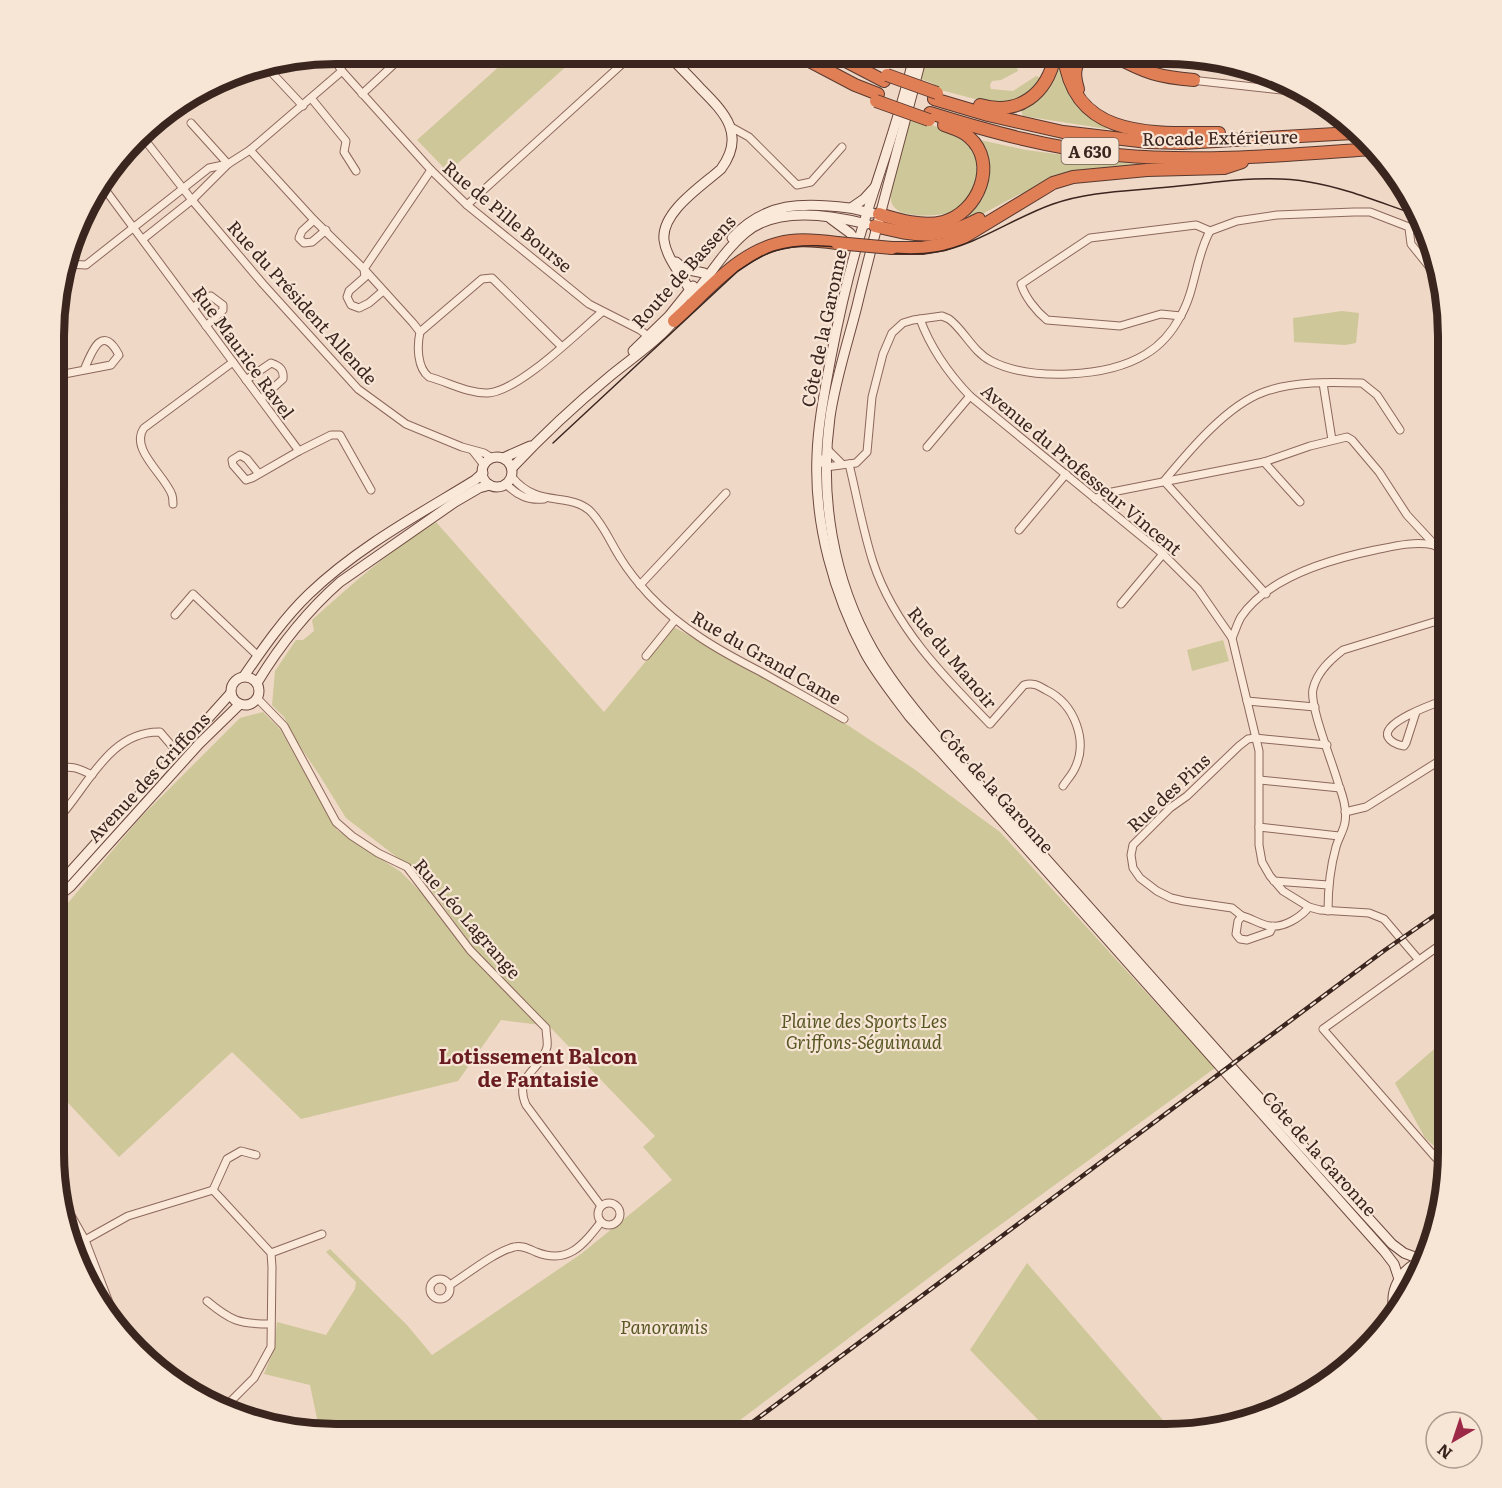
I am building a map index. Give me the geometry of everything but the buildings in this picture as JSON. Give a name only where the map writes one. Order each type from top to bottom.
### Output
[{"type":"highway","name":"Rocade Extérieure","points":[[815,64],[877,97],[929,116],[1026,140],[1088,151],[1145,157],[1254,157],[1363,150]]},
{"type":"highway","points":[[851,64],[935,96],[991,108],[1008,108],[1025,102],[1047,81],[1052,64]]},
{"type":"highway","points":[[1065,64],[1071,87],[1095,115],[1108,123],[1148,131],[1183,133],[1345,132]]},
{"type":"highway","points":[[1077,64],[1075,71],[1082,102]]},
{"type":"highway","points":[[1128,64],[1138,70],[1164,78],[1194,80]]},
{"type":"highway","name":"A 630","points":[[935,96],[988,115],[1063,132],[1148,142],[1345,132]]},
{"type":"highway","points":[[871,219],[942,222],[964,212],[975,200],[981,186],[983,168],[978,148],[961,131],[929,116]]},
{"type":"highway","points":[[871,219],[895,231],[930,236],[945,234],[1053,183],[1073,177],[1224,168],[1254,157]]},
{"type":"highway","points":[[674,321],[730,269],[758,250],[792,241],[892,248],[922,248],[945,244],[964,237],[1053,183]]},
{"type":"highway","points":[[869,256],[883,239],[895,231]]},
{"type":"main road","points":[[677,64],[723,111],[731,128],[733,144],[726,162],[675,210],[664,226],[664,241],[670,256],[690,290]]},
{"type":"main road","points":[[871,219],[876,188],[912,64]]},
{"type":"main road","points":[[871,219],[919,64]]},
{"type":"main road","points":[[851,208],[876,188]]},
{"type":"main road","name":"Route de Bassens","points":[[607,379],[669,316],[742,226],[772,210],[789,206],[851,208],[871,219]]},
{"type":"main road","points":[[257,683],[291,632],[340,582],[455,502],[479,488],[490,485],[498,487],[510,476],[532,446],[674,321],[732,246],[747,231],[764,221],[791,215],[871,219]]},
{"type":"main road","points":[[829,217],[850,233],[858,243]]},
{"type":"main road","name":"Côte de la Garonne","points":[[871,219],[858,243],[838,323],[820,414],[817,455],[820,511],[836,584],[849,619],[866,654],[886,686],[928,738],[1384,1251],[1394,1264],[1399,1279]]},
{"type":"main road","name":"Côte de la Garonne","points":[[871,219],[869,256],[830,416],[826,467],[828,510],[834,544],[844,581],[872,649],[892,681],[950,751],[1392,1244],[1416,1258]]},
{"type":"main road","points":[[670,256],[684,269],[704,273]]},
{"type":"main road","points":[[244,676],[252,678],[257,683],[259,691],[257,698],[249,704],[240,704],[232,698],[230,694],[233,682],[244,676],[290,615],[326,578],[379,539],[475,480],[483,469],[497,458],[532,446]]},
{"type":"main road","points":[[497,458],[510,476]]},
{"type":"main road","points":[[483,469],[490,485]]},
{"type":"main road","name":"Avenue des Griffons","points":[[64,880],[230,694]]},
{"type":"main road","name":"Avenue des Griffons","points":[[64,892],[240,704]]},
{"type":"main road","points":[[202,726],[210,734]]},
{"type":"main road","points":[[1394,1300],[1394,1291],[1399,1279],[1405,1270],[1412,1265]]},
{"type":"street","name":"Rue de Pille Bourse","points":[[337,64],[431,171],[467,205],[589,304],[648,336]]},
{"type":"street","points":[[362,94],[394,64]]},
{"type":"street","points":[[467,205],[622,64]]},
{"type":"street","points":[[1138,64],[1166,74],[1194,80],[1280,90]]},
{"type":"street","points":[[143,239],[192,200],[228,164],[250,150],[342,71]]},
{"type":"street","points":[[273,72],[303,106]]},
{"type":"street","points":[[311,98],[346,141],[345,152],[356,171]]},
{"type":"street","points":[[191,123],[228,164]]},
{"type":"street","points":[[731,128],[749,137],[797,185],[802,186],[811,183],[842,147]]},
{"type":"street","name":"Rue du Président Allende","points":[[146,142],[262,284],[358,389],[406,424],[473,451],[497,458]]},
{"type":"street","points":[[250,150],[314,220],[364,269],[420,332]]},
{"type":"street","points":[[74,264],[86,265],[209,168],[228,164]]},
{"type":"street","points":[[383,291],[359,308],[351,305],[347,297],[349,291],[365,277],[364,269],[431,171]]},
{"type":"street","name":"Rue Maurice Ravel","points":[[106,191],[299,451]]},
{"type":"street","points":[[817,455],[826,467],[861,459],[867,452],[872,397],[883,354],[892,333],[903,323],[942,316],[949,319],[987,359],[1010,369],[1046,373],[1104,370],[1131,362],[1158,346],[1168,336],[1181,316],[1195,282],[1204,244],[1210,231],[1237,220],[1335,212],[1370,212],[1416,230]]},
{"type":"street","points":[[314,220],[302,231],[299,238],[304,243],[312,242],[326,230]]},
{"type":"street","points":[[1181,316],[1161,314],[1120,326],[1047,320],[1040,315],[1023,291],[1021,284],[1090,238],[1196,225],[1210,231]]},
{"type":"street","points":[[1409,228],[1411,244],[1428,265]]},
{"type":"street","points":[[561,346],[492,278],[482,279],[420,332],[418,341],[423,373],[476,392],[489,393],[517,381],[561,346],[602,312]]},
{"type":"street","points":[[193,308],[206,297],[212,296],[223,305],[223,310],[206,326]]},
{"type":"street","name":"Avenue du Professeur Vincent","points":[[920,319],[937,356],[950,376],[970,396],[1163,554],[1198,589],[1232,638]]},
{"type":"street","points":[[64,374],[111,365],[118,355],[112,343],[103,340],[96,345],[84,370]]},
{"type":"street","points":[[173,504],[172,494],[141,445],[140,433],[233,362]]},
{"type":"street","points":[[246,380],[271,363],[279,366],[283,379],[261,399]]},
{"type":"street","points":[[1323,383],[1332,440]]},
{"type":"street","points":[[1164,481],[1221,420],[1239,405],[1263,392],[1293,385],[1362,383],[1377,395],[1400,429]]},
{"type":"street","points":[[927,447],[970,396]]},
{"type":"street","points":[[259,474],[331,435],[340,435],[371,490]]},
{"type":"street","points":[[1095,499],[1107,492],[1264,462],[1347,436],[1378,472],[1407,516],[1438,549]]},
{"type":"street","points":[[828,450],[846,464]]},
{"type":"street","name":"Rue du Président Allende","points":[[473,451],[483,469]]},
{"type":"street","points":[[1264,462],[1300,502]]},
{"type":"street","name":"Rue du Manoir","points":[[846,464],[873,563],[898,617],[932,661],[973,707],[990,724],[1024,685],[1030,683],[1052,692],[1069,708],[1079,729],[1080,744],[1075,769],[1063,786]]},
{"type":"street","points":[[1019,530],[1066,474]]},
{"type":"street","name":"Rue du Grand Came","points":[[510,476],[516,493],[529,499],[545,498],[580,504],[591,512],[621,560],[640,585],[675,620],[731,657],[844,719]]},
{"type":"street","points":[[1164,481],[1266,594]]},
{"type":"street","points":[[640,585],[726,493]]},
{"type":"street","points":[[1434,545],[1438,540]]},
{"type":"street","points":[[1418,959],[1384,919],[1369,913],[1328,911],[1309,907],[1283,891],[1262,862],[1259,827],[1259,751],[1232,638],[1242,617],[1266,594],[1293,576],[1342,557],[1405,544],[1434,545]]},
{"type":"street","points":[[1121,604],[1163,554]]},
{"type":"street","points":[[175,615],[193,594],[258,656]]},
{"type":"street","points":[[646,656],[675,620]]},
{"type":"street","points":[[1328,911],[1328,885],[1339,836],[1345,822],[1345,812],[1315,707],[1312,691],[1318,674],[1332,658],[1343,650],[1438,621]]},
{"type":"street","name":"Rue Léo Lagrange","points":[[257,698],[284,726],[336,822],[378,853],[407,867],[470,950],[546,1028],[548,1044],[544,1055],[523,1082],[521,1094],[526,1105],[601,1206]]},
{"type":"street","points":[[1247,701],[1315,707]]},
{"type":"street","points":[[1416,712],[1404,746],[1392,742],[1387,732],[1390,726],[1416,712],[1438,703]]},
{"type":"street","points":[[64,811],[110,753],[120,745],[150,731],[160,732],[178,753]]},
{"type":"street","points":[[1255,738],[1327,745]]},
{"type":"street","name":"Rue des Pins","points":[[1255,738],[1248,739],[1239,746],[1187,796],[1170,808],[1133,845],[1131,855],[1133,868],[1140,878],[1157,891],[1184,902],[1232,908],[1242,916],[1273,926]]},
{"type":"street","points":[[1345,812],[1366,807],[1438,761]]},
{"type":"street","points":[[64,767],[75,767],[92,775]]},
{"type":"street","points":[[1260,780],[1340,788]]},
{"type":"street","points":[[1259,827],[1339,836]]},
{"type":"street","points":[[1274,881],[1328,885]]},
{"type":"street","points":[[1242,916],[1238,921],[1236,931],[1240,939],[1247,940],[1270,932],[1273,926],[1291,921],[1303,914],[1309,907]]},
{"type":"street","points":[[1436,1158],[1323,1029],[1438,946]]},
{"type":"street","points":[[86,1240],[128,1216],[213,1190],[227,1159],[241,1151],[256,1155]]},
{"type":"street","points":[[213,1190],[271,1253],[271,1347],[254,1378],[230,1402]]},
{"type":"street","points":[[611,1203],[617,1207],[620,1214],[617,1221],[611,1225],[601,1222],[598,1216],[601,1206],[611,1203]]},
{"type":"street","points":[[73,1218],[86,1240],[109,1301]]},
{"type":"street","points":[[450,1285],[516,1246],[551,1256],[563,1256],[582,1245],[601,1222]]},
{"type":"street","points":[[271,1253],[322,1234]]},
{"type":"street","points":[[207,1300],[222,1312],[244,1324],[270,1324]]},
{"type":"green space","points":[[502,64],[569,64],[448,172],[417,140]]},
{"type":"green space","points":[[923,64],[1017,64],[1018,71],[1001,80],[992,81],[991,89],[1013,91],[1036,76],[1042,78],[1042,81],[1017,101],[994,104],[933,88],[934,84],[919,78]]},
{"type":"green space","points":[[1035,64],[1046,64],[1045,67]]},
{"type":"green space","points":[[1060,64],[1063,64],[1063,68],[1108,127],[1107,129],[1023,116],[1021,110],[1043,95]]},
{"type":"green space","points":[[1174,64],[1229,72],[1190,68]]},
{"type":"green space","points":[[909,117],[947,131],[969,146],[976,156],[979,169],[976,183],[967,199],[953,211],[932,215],[914,215],[899,211],[892,204],[891,190]]},
{"type":"green space","points":[[980,140],[1026,150],[1141,165],[1050,181],[971,220],[968,215],[982,199],[988,180],[987,160]]},
{"type":"green space","points":[[1342,311],[1359,313],[1356,343],[1345,345],[1294,342],[1293,318]]},
{"type":"green space","name":"Plaine des Sports Les Griffons-Séguinaud","points":[[436,522],[604,712],[674,627],[843,722],[914,769],[1000,832],[1215,1068],[959,1255],[735,1424],[318,1423],[310,1385],[264,1374],[274,1349],[277,1322],[326,1335],[355,1289],[356,1282],[326,1252],[330,1249],[407,1325],[432,1355],[581,1254],[672,1180],[643,1147],[655,1136],[549,1026],[501,1020],[458,1081],[301,1119],[232,1052],[119,1157],[64,1099],[64,908],[140,818],[240,718],[263,712],[280,729],[337,830],[401,872],[468,940],[420,875],[346,818],[295,739],[284,717],[272,705],[275,671],[296,640],[303,640],[314,631],[312,620],[387,556]]},
{"type":"green space","points":[[1223,640],[1229,661],[1192,671],[1187,650]]},
{"type":"green space","points":[[1438,1046],[1438,1149],[1425,1138],[1395,1083]]},
{"type":"green space","points":[[1027,1263],[1166,1424],[1042,1424],[970,1350]]},
{"type":"tram line","points":[[553,443],[738,271],[774,251],[814,246],[895,253],[936,252],[966,244],[1038,210],[1081,196],[1239,180],[1274,179],[1309,182],[1350,192],[1407,211]]},
{"type":"railway","points":[[750,1424],[1385,950],[1438,913]]},
{"type":"district","name":"Lotissement Balcon de Fantaisie","points":[[538,1066]]},
{"type":"park label","name":"Panoramis","points":[[664,1326]]}]
